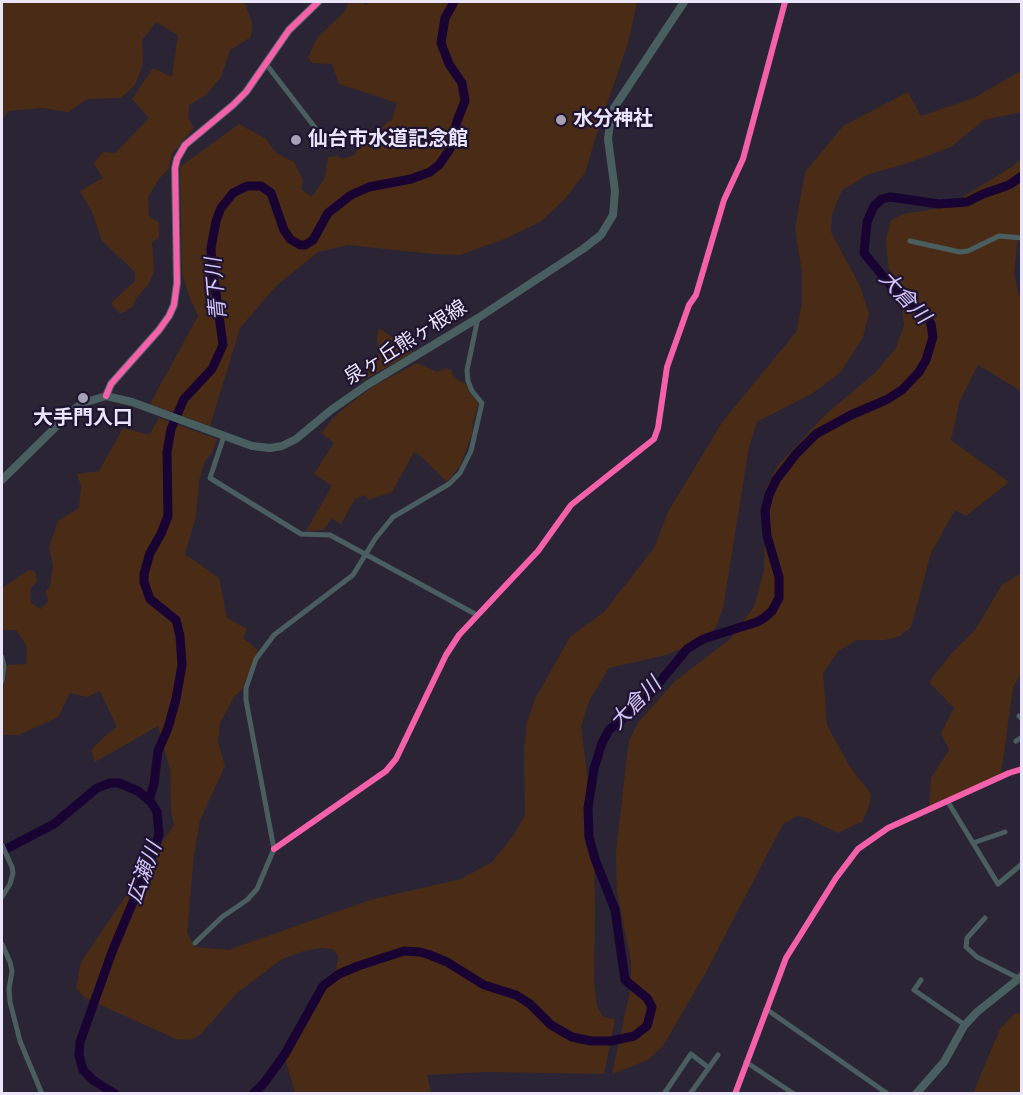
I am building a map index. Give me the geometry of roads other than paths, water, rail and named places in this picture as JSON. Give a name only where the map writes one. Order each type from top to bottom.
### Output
[{"type":"main road","points":[[2,480],[73,410],[82,403],[106,396],[111,384],[159,330],[174,305],[177,283],[175,193],[177,159],[185,145],[246,92],[289,30],[318,2]]},
{"type":"main road","name":"泉ヶ丘熊ヶ根線","points":[[106,396],[120,398],[263,448],[275,448],[288,444],[367,385],[478,318],[583,249],[602,235],[613,215],[615,191],[608,145],[612,115],[618,102],[684,2]]},
{"type":"main road","points":[[916,1094],[944,1062],[965,1025],[977,1012],[1020,977]]},
{"type":"street","points":[[195,943],[257,889],[274,849],[354,795],[392,765],[446,655],[459,635],[538,551],[571,505],[650,443],[657,433],[667,367],[689,305],[696,295],[724,200],[743,159],[785,2]]},
{"type":"street","points":[[266,64],[320,134],[330,139]]},
{"type":"street","points":[[910,241],[968,252],[999,237],[1022,238]]},
{"type":"street","points":[[274,849],[247,712],[246,688],[250,672],[256,659],[274,635],[353,575],[383,528],[393,518],[457,478],[471,451],[482,403],[472,391],[467,370],[478,318]]},
{"type":"street","points":[[224,436],[210,478],[302,534],[330,535],[477,615]]},
{"type":"street","points":[[2,657],[4,667],[2,681]]},
{"type":"street","points":[[735,1094],[786,958],[836,878],[858,849],[888,828],[1022,769]]},
{"type":"street","points":[[948,802],[998,884],[1022,864]]},
{"type":"street","points":[[973,843],[1005,832]]},
{"type":"street","points":[[2,845],[13,873],[10,884],[2,897]]},
{"type":"street","points":[[985,918],[967,938],[966,947],[977,957],[1020,977]]},
{"type":"street","points":[[2,944],[12,971],[9,989],[10,1002],[20,1041],[42,1094]]},
{"type":"street","points":[[921,980],[914,990],[965,1025]]},
{"type":"street","points":[[766,1009],[888,1094]]},
{"type":"street","points":[[664,1094],[691,1054],[709,1068]]},
{"type":"street","points":[[690,1094],[718,1055]]},
{"type":"street","points":[[746,1062],[794,1094]]},
{"type":"waterway","name":"青下川","points":[[149,800],[154,784],[158,751],[168,728],[182,665],[180,636],[176,620],[150,599],[144,582],[144,574],[150,553],[168,516],[167,452],[171,429],[184,399],[212,369],[223,345],[211,248],[216,221],[221,208],[233,193],[247,186],[261,186],[271,193],[284,230],[290,239],[300,245],[305,245],[313,240],[328,213],[351,195],[369,187],[411,179],[430,172],[439,165],[450,149],[465,101],[462,83],[449,64],[441,43],[445,18],[454,2]]},
{"type":"waterway","name":"大倉川","points":[[253,1094],[285,1054],[323,986],[339,974],[404,951],[430,955],[447,962],[484,985],[516,995],[530,1004],[551,1025],[572,1037],[591,1041],[611,1041],[634,1036],[647,1026],[652,1007],[647,998],[625,980],[615,910],[589,837],[588,808],[594,769],[602,743],[609,730],[644,701],[687,649],[703,639],[757,622],[772,611],[779,598],[779,577],[767,536],[765,511],[776,480],[796,454],[816,434],[902,390],[919,372],[926,360],[933,337],[931,324],[925,314],[895,291],[864,253],[867,222],[874,206],[882,199],[890,197],[939,204],[967,202],[1009,185],[1022,176]]},
{"type":"waterway","name":"広瀬川","points":[[2,851],[54,824],[97,788],[110,783],[119,783],[138,791],[151,802],[157,812],[159,834],[153,854],[112,952],[80,1042],[79,1055],[83,1070],[93,1080],[115,1094]]},
{"type":"place","name":"水分神社","points":[[561,120]]},
{"type":"place","name":"仙台市水道記念館","points":[[296,140]]},
{"type":"place","name":"大手門入口","points":[[83,398]]}]
